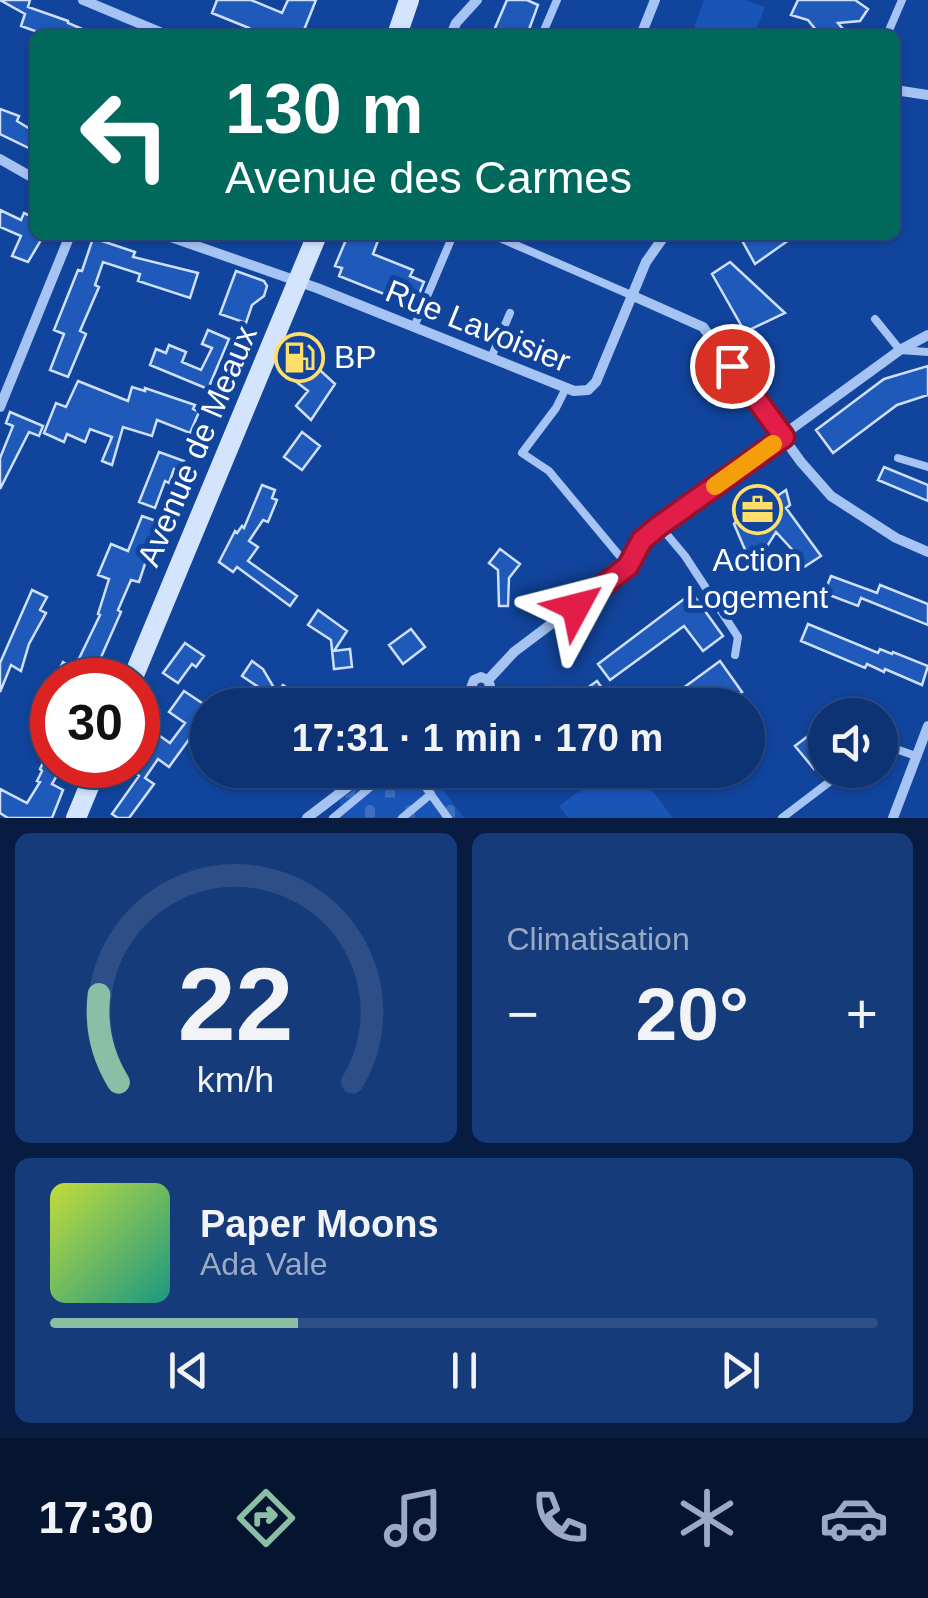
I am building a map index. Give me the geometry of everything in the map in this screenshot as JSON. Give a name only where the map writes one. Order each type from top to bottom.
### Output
[{"type":"main road","points":[[398,30],[409,0]]},
{"type":"main road","name":"Avenue de Meaux","points":[[141,658],[315,240]]},
{"type":"main road","points":[[76,818],[88,788]]},
{"type":"street","points":[[84,0],[155,30]]},
{"type":"street","points":[[452,30],[478,0]]},
{"type":"street","points":[[643,30],[655,0]]},
{"type":"street","points":[[900,91],[928,95]]},
{"type":"street","points":[[0,159],[30,175]]},
{"type":"street","points":[[0,407],[68,240]]},
{"type":"street","name":"Rue Lavoisier","points":[[179,240],[299,282],[574,391],[593,387],[646,262],[661,240]]},
{"type":"street","points":[[631,295],[703,328],[831,496],[896,538],[928,552]]},
{"type":"street","points":[[473,688],[474,680],[488,680],[514,652],[628,566],[642,540],[659,526],[900,350],[928,335]]},
{"type":"street","points":[[893,818],[928,726]]},
{"type":"street","points":[[307,818],[346,788]]},
{"type":"lane","points":[[544,30],[556,0]]},
{"type":"lane","points":[[889,30],[902,0]]},
{"type":"lane","points":[[414,327],[450,240]]},
{"type":"lane","points":[[504,240],[631,295]]},
{"type":"lane","points":[[491,358],[510,313]]},
{"type":"lane","points":[[876,319],[900,350],[928,352]]},
{"type":"lane","points":[[566,388],[522,453],[549,471],[628,566]]},
{"type":"lane","points":[[898,458],[928,467]]},
{"type":"lane","points":[[659,526],[684,556],[738,638],[734,655]]},
{"type":"lane","points":[[898,750],[916,756]]},
{"type":"lane","points":[[326,803],[336,817],[370,788]]},
{"type":"lane","points":[[426,788],[448,818]]},
{"type":"lane","points":[[782,818],[821,788]]},
{"type":"lane","points":[[402,818],[431,794]]},
{"type":"green space","points":[[704,0],[746,0],[765,7],[756,30],[694,27]]},
{"type":"green space","points":[[357,788],[442,788],[464,818],[330,818],[340,809],[340,800]]},
{"type":"green space","points":[[584,788],[650,788],[673,818],[568,818],[559,806]]},
{"type":"building","points":[[0,0],[30,0],[28,7],[84,30],[32,30],[21,26],[25,14]]},
{"type":"building","points":[[217,0],[251,0],[282,13],[288,0],[316,0],[304,30],[248,30],[212,13]]},
{"type":"building","points":[[507,0],[527,0],[538,5],[529,30],[494,30]]},
{"type":"building","points":[[798,0],[855,0],[868,9],[860,21],[838,23],[844,30],[816,30],[808,20],[791,15]]},
{"type":"building","points":[[0,109],[19,116],[17,121],[30,129],[30,149],[0,134]]},
{"type":"building","points":[[0,210],[21,220],[24,213],[30,216],[30,240],[41,240],[28,262],[12,256],[21,236],[0,227]]},
{"type":"building","points":[[92,240],[99,240],[135,252],[133,257],[198,273],[190,298],[138,281],[140,274],[103,262],[95,285],[99,287],[80,331],[86,334],[68,377],[50,370],[64,334],[54,330],[78,270],[82,271]]},
{"type":"building","points":[[346,240],[378,240],[373,254],[413,270],[410,276],[424,282],[414,306],[339,276],[342,268],[335,266]]},
{"type":"building","points":[[742,240],[789,240],[755,264]]},
{"type":"building","points":[[730,262],[785,313],[745,332],[712,274]]},
{"type":"building","points":[[236,271],[264,281],[267,286],[264,296],[252,305],[246,323],[220,314]]},
{"type":"building","points":[[208,330],[229,339],[208,389],[150,365],[156,349],[166,353],[169,345],[186,352],[182,362],[201,370],[212,348],[202,344]]},
{"type":"building","points":[[295,347],[313,355],[310,361],[335,384],[311,420],[296,406],[308,391],[290,377],[301,366],[289,361]]},
{"type":"building","points":[[928,366],[928,395],[897,405],[833,453],[816,430],[884,379]]},
{"type":"building","points":[[78,381],[128,401],[132,387],[145,388],[195,405],[193,409],[199,412],[190,433],[157,420],[152,436],[123,427],[112,465],[102,461],[112,437],[90,429],[85,442],[67,434],[64,442],[44,433],[56,403],[66,407]]},
{"type":"building","points":[[10,412],[43,426],[39,436],[29,432],[0,489],[0,458],[13,426],[6,423]]},
{"type":"building","points":[[302,432],[320,446],[302,470],[284,457]]},
{"type":"building","points":[[159,452],[184,461],[180,472],[174,469],[169,483],[165,481],[155,508],[139,502]]},
{"type":"building","points":[[884,467],[928,485],[928,501],[878,480]]},
{"type":"building","points":[[262,485],[275,490],[272,498],[277,500],[268,522],[263,520],[249,541],[258,547],[248,561],[297,596],[290,606],[237,567],[233,572],[219,562],[235,531],[244,528]]},
{"type":"building","points":[[786,490],[790,505],[786,508],[821,556],[801,569],[794,560],[798,556],[776,532],[759,559],[746,552],[734,524],[740,516],[745,518]]},
{"type":"building","points":[[142,516],[159,522],[139,582],[131,580],[101,658],[79,658],[100,615],[109,579],[98,575],[111,544],[128,551]]},
{"type":"building","points":[[500,549],[520,564],[509,578],[508,606],[499,606],[498,570],[489,563]]},
{"type":"building","points":[[831,576],[877,593],[880,585],[928,604],[928,625],[861,598],[858,606],[824,593]]},
{"type":"building","points":[[32,590],[47,597],[40,610],[46,613],[29,644],[21,671],[11,665],[0,692],[0,663]]},
{"type":"building","points":[[692,593],[723,636],[703,651],[684,626],[610,680],[598,664]]},
{"type":"building","points":[[318,610],[347,631],[334,651],[350,649],[352,667],[334,669],[331,640],[308,625]]},
{"type":"building","points":[[808,624],[878,653],[880,649],[893,652],[928,666],[922,685],[885,669],[884,672],[867,664],[865,668],[801,641]]},
{"type":"building","points":[[411,629],[425,647],[403,664],[389,645]]},
{"type":"building","points":[[185,643],[204,656],[196,667],[192,664],[178,683],[163,673]]},
{"type":"building","points":[[252,661],[263,669],[274,688],[260,688],[242,676]]},
{"type":"building","points":[[720,661],[739,688],[683,688]]},
{"type":"building","points":[[184,691],[190,695],[190,738],[169,767],[160,760],[160,736],[170,743],[185,723],[169,712]]},
{"type":"building","points":[[808,736],[808,762],[795,746]]},
{"type":"building","points":[[36,788],[63,790],[52,818],[8,818],[0,813],[0,789],[27,803]]},
{"type":"building","points":[[130,788],[151,788],[129,818],[112,814]]},
{"type":"slow traffic","points":[[715,486],[773,444]]},
{"type":"place","name":"BP","points":[[299,357]]},
{"type":"place","name":"Action Logement","points":[[757,510]]},
{"type":"route","points":[[576,607],[628,566],[642,540],[659,526],[784,437],[732,366]]}]
